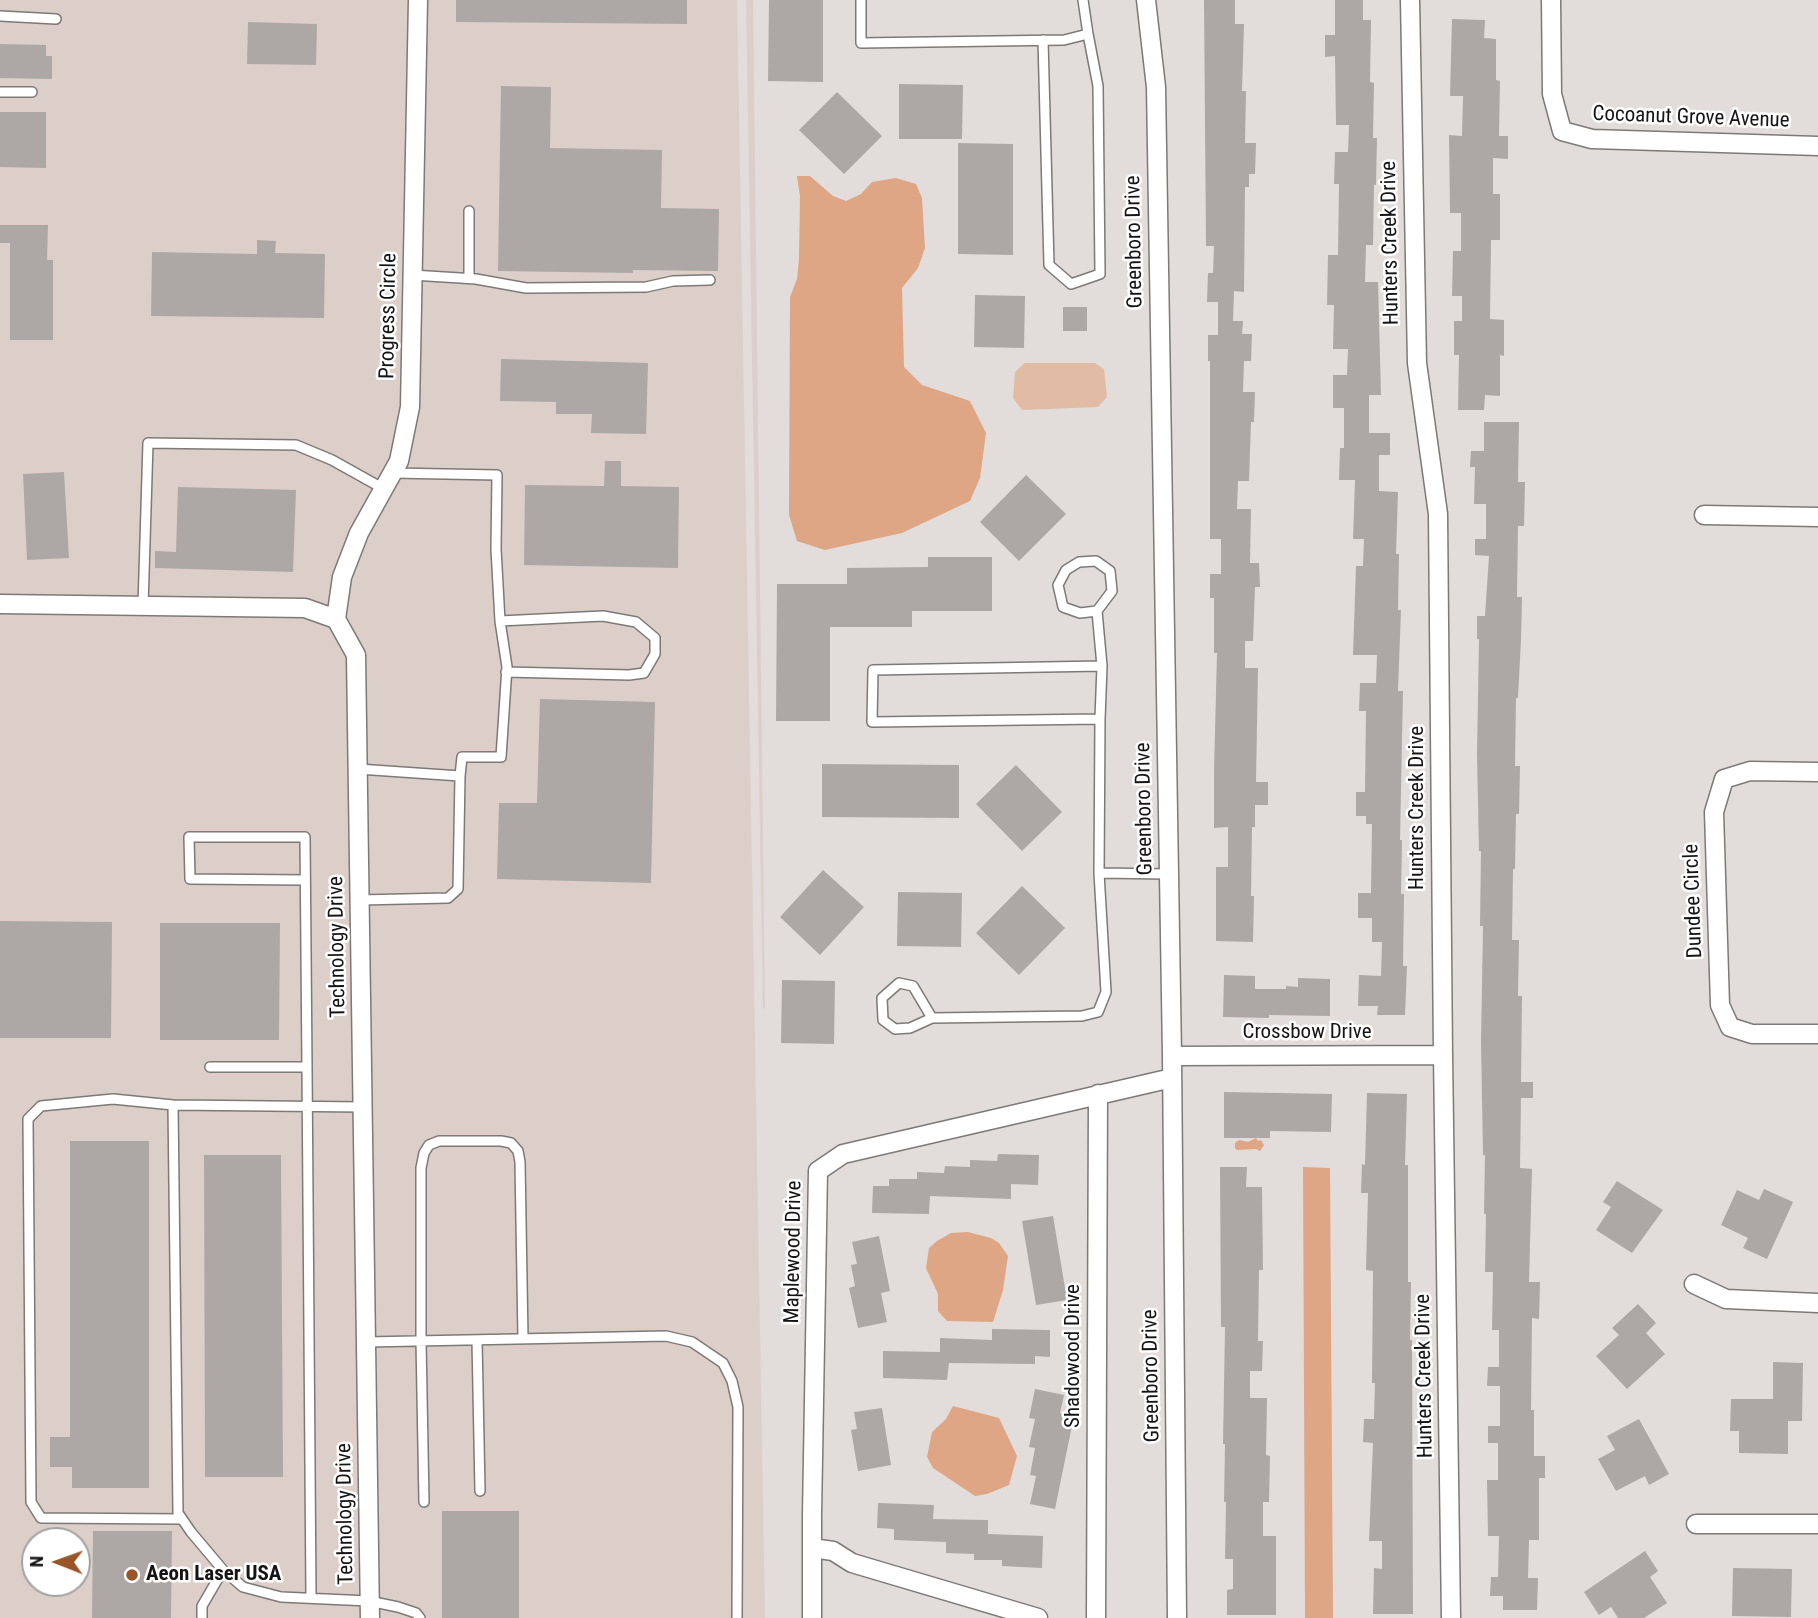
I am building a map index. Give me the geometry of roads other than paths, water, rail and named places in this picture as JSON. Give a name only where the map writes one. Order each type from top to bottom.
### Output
[{"type":"street","name":"Progress Circle","points":[[336,619],[342,577],[359,533],[399,461],[410,407],[418,0]]},
{"type":"street","name":"Greenboro Drive","points":[[1146,0],[1156,87],[1172,1056],[1177,1618]]},
{"type":"street","name":"Hunters Creek Drive","points":[[1410,0],[1417,363],[1438,514],[1451,1618]]},
{"type":"street","name":"Cocoanut Grove Avenue","points":[[1551,0],[1552,94],[1562,131],[1592,139],[1818,146]]},
{"type":"street","points":[[1704,514],[1818,517]]},
{"type":"street","points":[[0,604],[305,608],[336,619]]},
{"type":"street","name":"Technology Drive","points":[[336,619],[356,655],[370,1610]]},
{"type":"street","name":"Dundee Circle","points":[[1818,772],[1749,771],[1724,779],[1714,812],[1720,1005],[1730,1027],[1752,1034],[1818,1034]]},
{"type":"street","name":"Crossbow Drive","points":[[1172,1056],[1443,1055]]},
{"type":"street","name":"Maplewood Drive","points":[[812,1618],[818,1171],[843,1154],[1172,1078]]},
{"type":"street","name":"Shadowood Drive","points":[[1096,1618],[1098,1094]]},
{"type":"street","points":[[1694,1284],[1726,1299],[1818,1303]]},
{"type":"street","points":[[1696,1524],[1818,1524]]},
{"type":"street","points":[[812,1548],[834,1550],[852,1563],[1038,1618]]},
{"type":"lane","points":[[861,0],[861,43],[1064,40],[1088,34]]},
{"type":"lane","points":[[1043,40],[1049,265],[1071,284],[1100,274],[1098,86],[1083,0]]},
{"type":"lane","points":[[0,16],[57,19]]},
{"type":"lane","points":[[0,92],[32,92]]},
{"type":"lane","points":[[469,211],[469,278]]},
{"type":"lane","points":[[412,275],[469,278],[526,288],[646,287],[673,281],[709,280]]},
{"type":"lane","points":[[143,606],[148,443],[296,445],[388,481],[496,475],[496,550],[506,672],[501,757],[462,757],[458,889],[448,898],[360,900]]},
{"type":"lane","points":[[932,1018],[914,986],[899,983],[882,998],[883,1020],[895,1029],[910,1028],[932,1018],[1082,1016],[1098,1012],[1106,992],[1099,873],[1102,666],[1097,611],[1112,590],[1110,572],[1096,561],[1079,562],[1066,570],[1058,585],[1063,607],[1080,613],[1097,611]]},
{"type":"lane","points":[[500,621],[603,616],[636,622],[655,638],[655,654],[644,673],[629,675],[506,672]]},
{"type":"lane","points":[[1100,719],[872,722],[873,670],[1102,666]]},
{"type":"lane","points":[[358,769],[460,776]]},
{"type":"lane","points":[[305,880],[190,879],[189,837],[305,837],[311,1598]]},
{"type":"lane","points":[[1099,873],[1168,874]]},
{"type":"lane","points":[[210,1067],[307,1067]]},
{"type":"lane","points":[[182,1519],[41,1518],[31,1502],[28,1119],[41,1106],[113,1099],[173,1105],[363,1107]]},
{"type":"lane","points":[[173,1105],[178,1513],[223,1570],[243,1587],[281,1597],[311,1598],[370,1610],[407,1610],[416,1613],[420,1618]]},
{"type":"lane","points":[[424,1502],[421,1168],[429,1145],[439,1142],[501,1140],[510,1143],[518,1151],[523,1339]]},
{"type":"lane","points":[[366,1342],[666,1336],[692,1342],[723,1363],[732,1381],[738,1407],[737,1618]]},
{"type":"lane","points":[[477,1340],[480,1491]]},
{"type":"lane","points":[[202,1618],[202,1606],[223,1570]]},
{"type":"place","name":"Aeon Laser USA","points":[[132,1575]]}]
